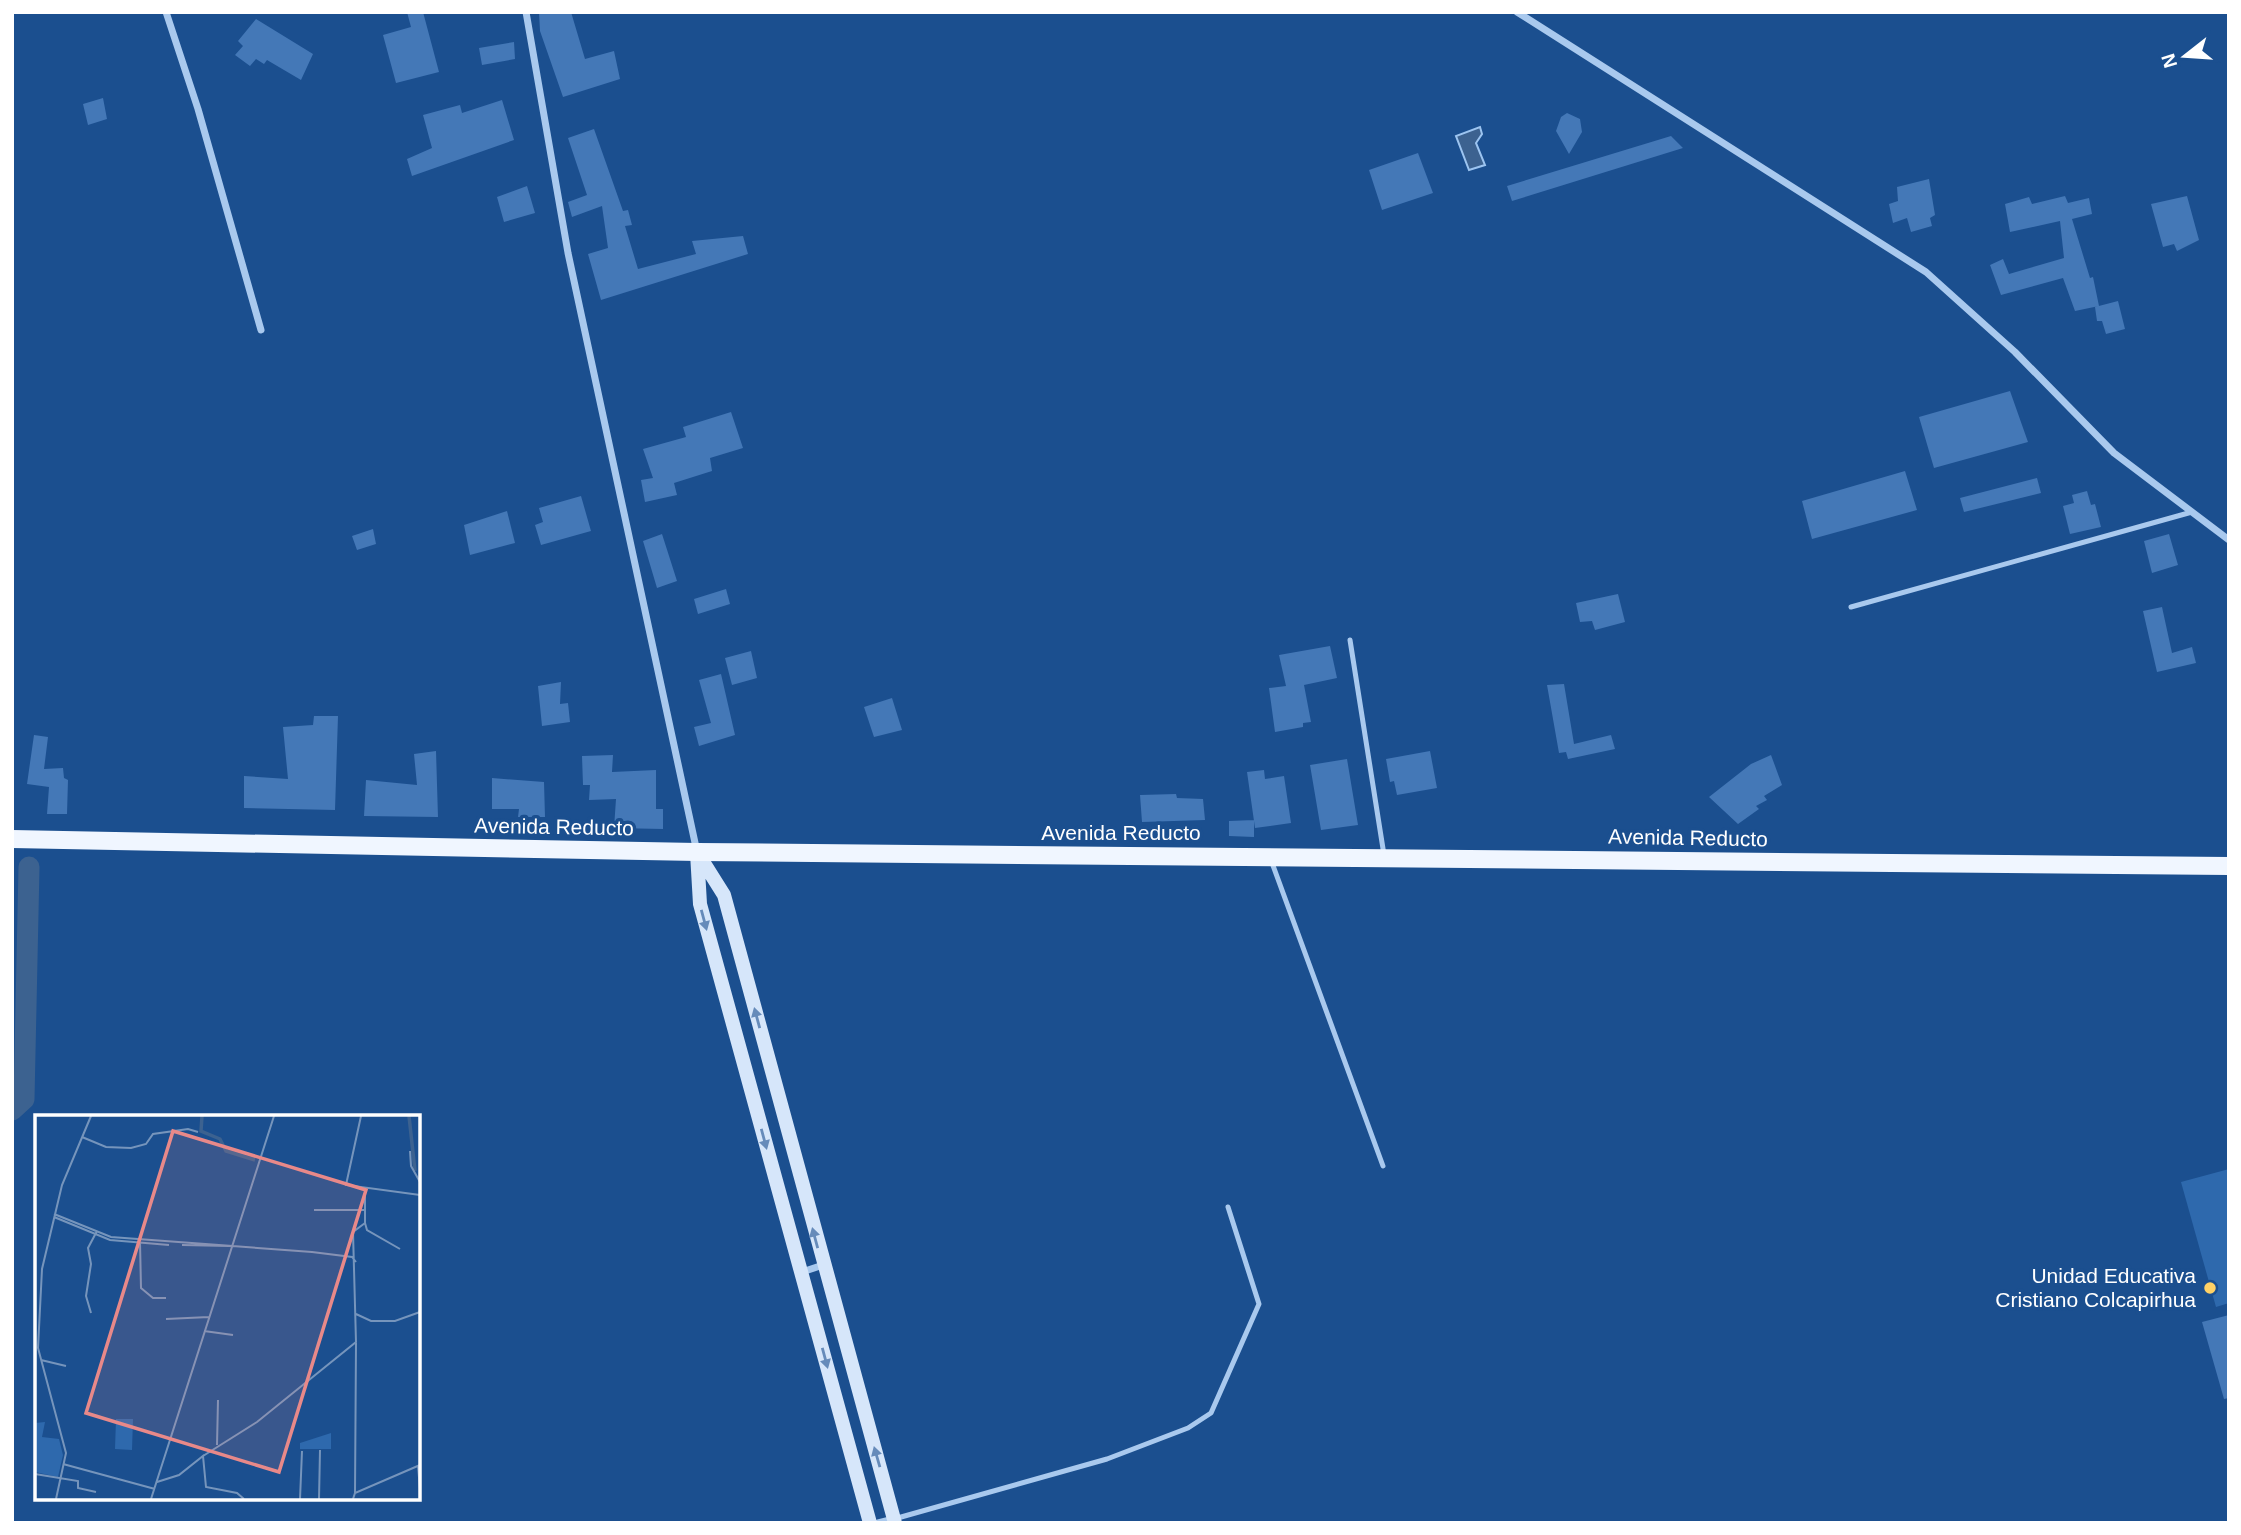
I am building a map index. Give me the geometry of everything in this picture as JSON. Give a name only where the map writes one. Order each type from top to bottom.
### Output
[{"type":"main road","name":"Avenida Reducto","points":[[12,839],[697,852],[2229,866]]},
{"type":"street","points":[[166,12],[198,109],[261,330]]},
{"type":"street","points":[[526,12],[568,253],[697,852],[699,904],[870,1523]]},
{"type":"street","points":[[1517,12],[1926,272],[2015,352],[2114,453],[2229,541]]},
{"type":"street","points":[[697,852],[724,895],[822,1265],[894,1521],[878,1523]]},
{"type":"street","points":[[801,1272],[822,1265]]},
{"type":"lane","points":[[1851,607],[2192,512]]},
{"type":"lane","points":[[1350,640],[1385,858]]},
{"type":"lane","points":[[1270,857],[1383,1166]]},
{"type":"lane","points":[[894,1521],[1107,1460],[1188,1428],[1211,1413],[1259,1304],[1228,1208]]},
{"type":"shaded area","points":[[1480,127],[1482,134],[1476,143],[1485,165],[1469,170],[1456,136]]},
{"type":"shaded area","points":[[2229,1169],[2229,1303],[2216,1307],[2181,1182]]},
{"type":"building","points":[[407,12],[423,12],[439,72],[396,83],[383,35],[411,27]]},
{"type":"building","points":[[539,12],[571,12],[585,59],[614,51],[620,79],[563,97],[540,31]]},
{"type":"building","points":[[256,19],[313,54],[301,80],[267,60],[264,64],[256,59],[250,66],[235,55],[243,46],[238,41]]},
{"type":"building","points":[[514,42],[515,59],[482,65],[479,48]]},
{"type":"building","points":[[103,98],[107,119],[88,125],[83,104]]},
{"type":"building","points":[[502,100],[514,140],[412,176],[407,159],[432,148],[423,115],[460,105],[462,113]]},
{"type":"building","points":[[1567,113],[1580,119],[1582,132],[1569,154],[1556,131],[1561,117]]},
{"type":"building","points":[[594,129],[623,211],[628,210],[632,225],[625,226],[638,269],[696,254],[692,241],[743,236],[748,254],[601,300],[588,254],[608,248],[602,206],[572,217],[568,202],[587,195],[568,138]]},
{"type":"building","points":[[1671,136],[1683,148],[1512,201],[1507,186]]},
{"type":"building","points":[[1418,153],[1433,193],[1382,210],[1369,170]]},
{"type":"building","points":[[1929,179],[1935,215],[1930,218],[1932,226],[1911,232],[1907,218],[1893,223],[1889,204],[1898,201],[1897,187]]},
{"type":"building","points":[[527,186],[535,213],[504,222],[497,197]]},
{"type":"building","points":[[2065,196],[2068,203],[2089,198],[2092,214],[2072,219],[2090,278],[2093,277],[2099,306],[2075,311],[2063,278],[2001,295],[1990,265],[2003,259],[2009,274],[2064,258],[2060,221],[2010,232],[2005,204],[2029,197],[2032,204]]},
{"type":"building","points":[[2187,196],[2199,240],[2177,251],[2174,244],[2163,247],[2151,204]]},
{"type":"building","points":[[2118,301],[2125,329],[2106,334],[2102,321],[2097,321],[2095,307]]},
{"type":"building","points":[[2010,391],[2028,442],[1934,468],[1919,417]]},
{"type":"building","points":[[731,412],[743,448],[710,458],[712,471],[674,483],[677,495],[645,502],[641,480],[653,478],[643,449],[686,437],[683,427]]},
{"type":"building","points":[[1905,471],[1917,510],[1812,539],[1802,501]]},
{"type":"building","points":[[2037,478],[2041,493],[1964,512],[1960,498]]},
{"type":"building","points":[[2087,491],[2091,505],[2095,504],[2101,527],[2070,534],[2063,506],[2074,503],[2072,495]]},
{"type":"building","points":[[581,496],[591,531],[541,545],[535,525],[543,522],[539,508]]},
{"type":"building","points":[[507,511],[515,543],[470,555],[464,525]]},
{"type":"building","points":[[373,529],[376,544],[357,550],[352,536]]},
{"type":"building","points":[[662,534],[677,581],[657,588],[643,541]]},
{"type":"building","points":[[2169,534],[2178,565],[2152,573],[2144,541]]},
{"type":"building","points":[[726,589],[730,604],[698,614],[694,599]]},
{"type":"building","points":[[1618,594],[1625,622],[1595,630],[1592,621],[1580,622],[1576,603]]},
{"type":"building","points":[[2162,607],[2172,653],[2192,647],[2196,663],[2157,672],[2143,611]]},
{"type":"building","points":[[1330,646],[1337,678],[1304,685],[1311,722],[1303,723],[1303,727],[1275,732],[1269,688],[1286,686],[1279,655]]},
{"type":"building","points":[[751,651],[757,678],[732,685],[725,658]]},
{"type":"building","points":[[721,674],[735,735],[699,746],[694,727],[711,723],[699,680]]},
{"type":"building","points":[[561,682],[560,704],[568,703],[570,722],[542,726],[538,686]]},
{"type":"building","points":[[1564,684],[1574,744],[1611,735],[1615,749],[1568,759],[1566,752],[1559,753],[1547,685]]},
{"type":"building","points":[[892,698],[902,730],[874,737],[864,707]]},
{"type":"building","points":[[314,716],[338,716],[335,810],[244,808],[244,776],[288,779],[283,727],[313,725]]},
{"type":"building","points":[[34,735],[48,737],[44,769],[63,768],[64,778],[68,780],[67,814],[47,814],[49,787],[27,784]]},
{"type":"building","points":[[436,751],[438,817],[364,816],[366,780],[417,785],[414,754]]},
{"type":"building","points":[[1430,751],[1437,788],[1397,795],[1394,781],[1390,782],[1386,759]]},
{"type":"building","points":[[613,755],[612,772],[656,770],[656,809],[663,809],[663,829],[614,828],[616,799],[589,800],[590,785],[583,785],[582,756]]},
{"type":"building","points":[[1771,755],[1782,785],[1764,796],[1767,800],[1756,806],[1759,809],[1738,824],[1709,797],[1751,764]]},
{"type":"building","points":[[1347,759],[1358,825],[1321,830],[1310,765]]},
{"type":"building","points":[[1264,770],[1265,779],[1284,776],[1291,823],[1255,828],[1247,772]]},
{"type":"building","points":[[492,778],[544,782],[545,817],[518,817],[519,809],[492,809]]},
{"type":"building","points":[[1176,794],[1177,798],[1203,799],[1205,820],[1142,822],[1140,795]]},
{"type":"building","points":[[1254,820],[1254,837],[1229,836],[1229,821]]},
{"type":"building","points":[[2229,1315],[2229,1398],[2224,1399],[2202,1322]]},
{"type":"waterway","points":[[12,1110],[24,1099],[29,867]]},
{"type":"place","name":"Unidad Educativa Cristiano Colcapirhua","points":[[2210,1288]]}]
